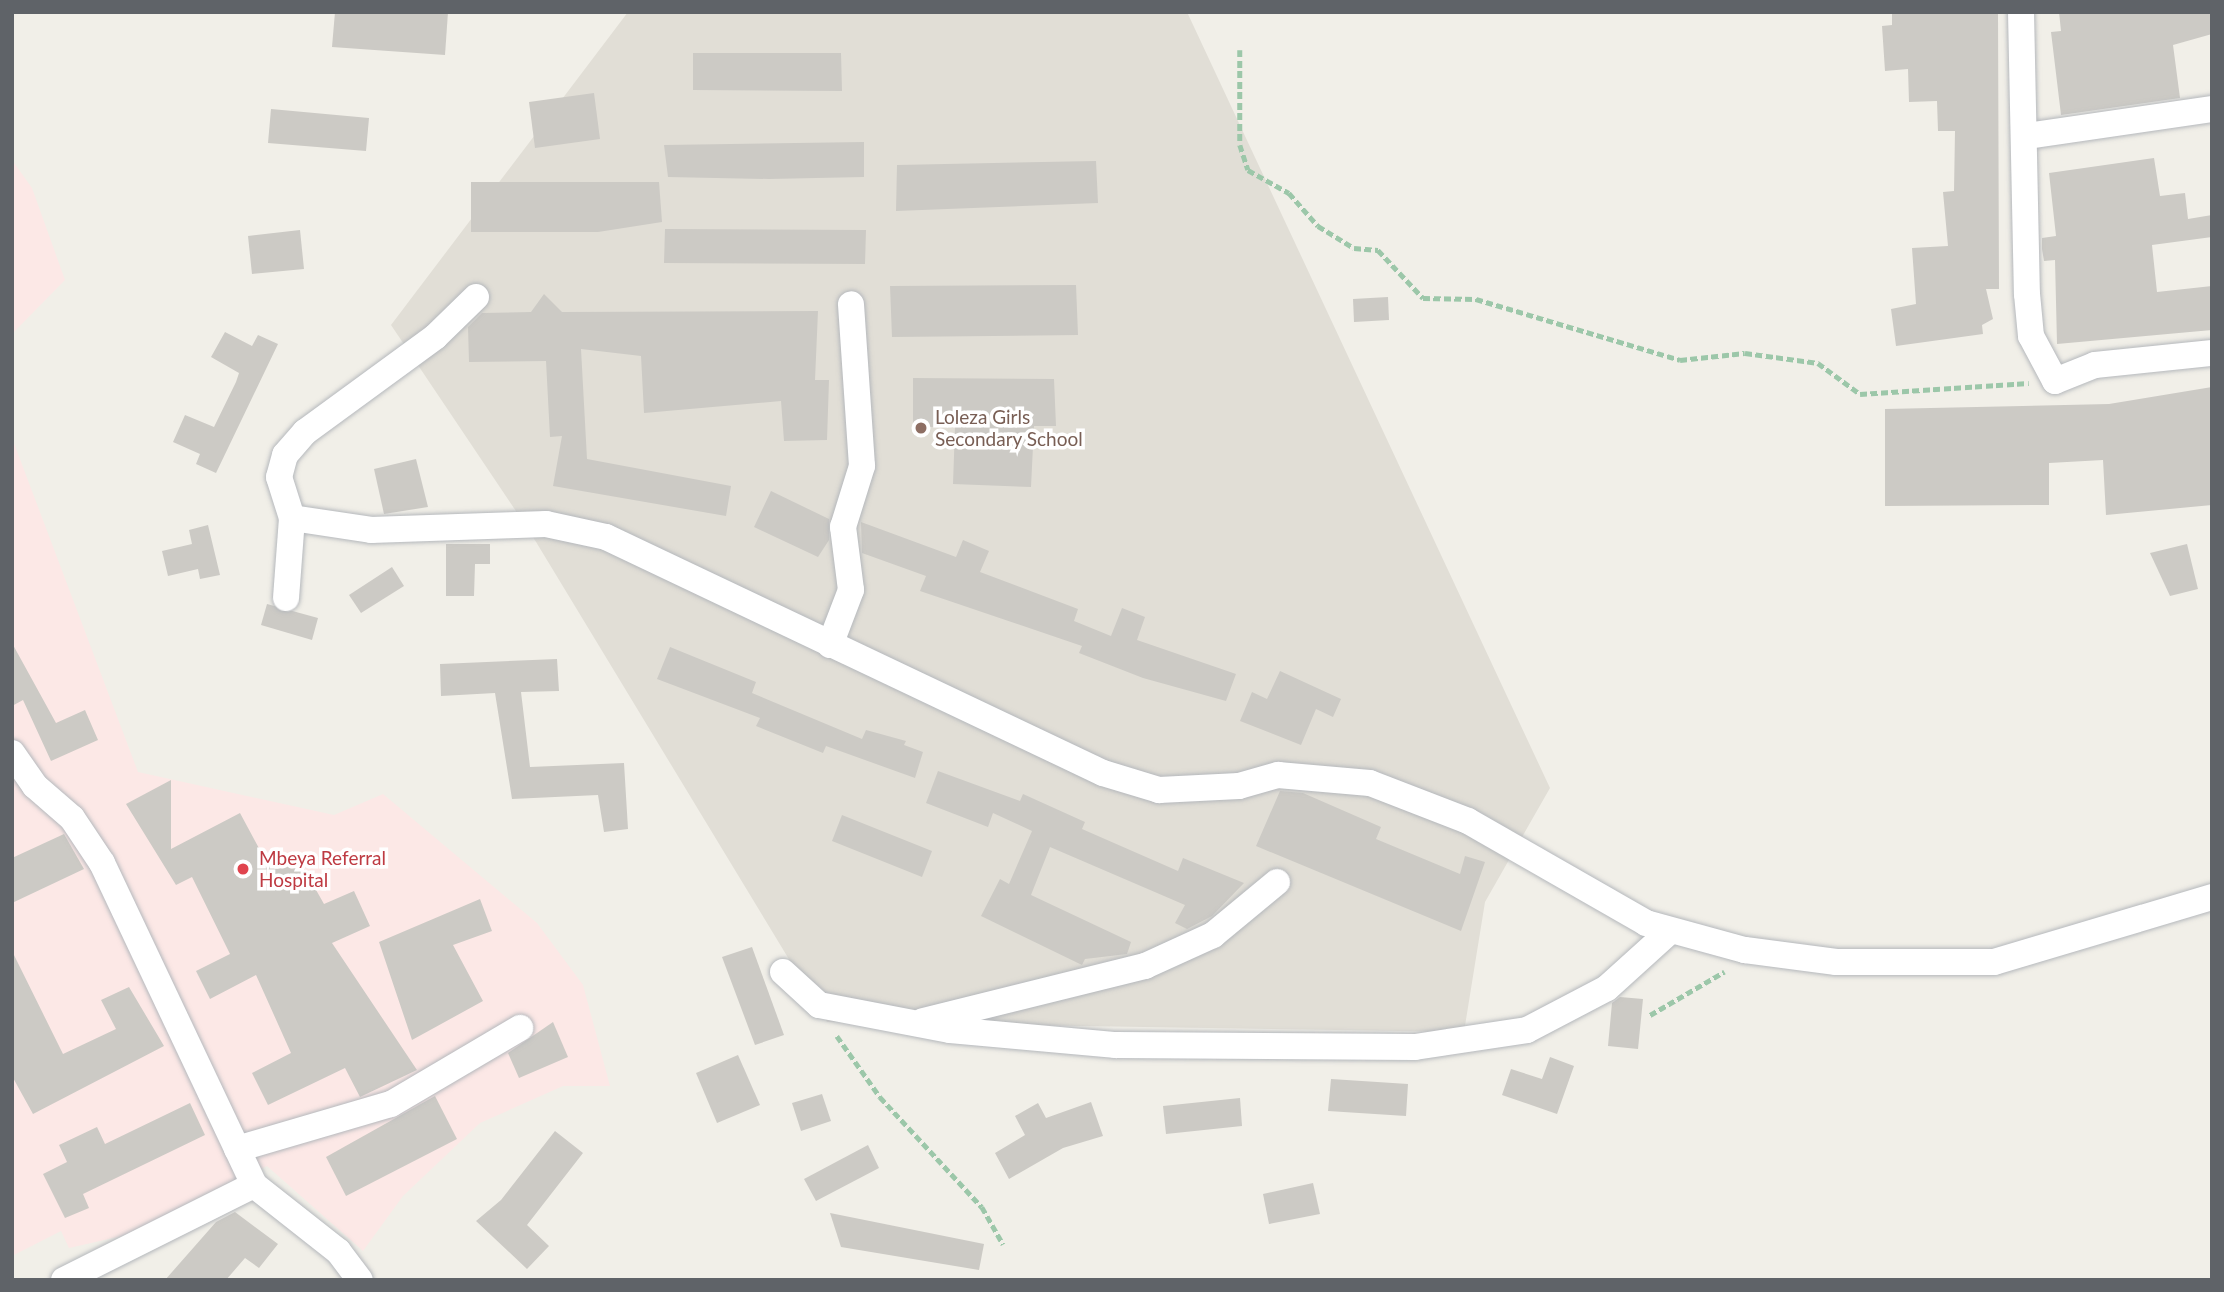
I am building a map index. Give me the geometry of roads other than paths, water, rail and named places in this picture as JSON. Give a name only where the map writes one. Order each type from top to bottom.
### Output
[{"type":"street","points":[[2021,12],[2027,136],[2030,322],[2054,380],[2095,365],[2212,353]]},
{"type":"street","points":[[2027,136],[2212,109]]},
{"type":"street","points":[[286,598],[292,518],[279,477],[285,455],[305,432],[435,337],[476,298]]},
{"type":"street","points":[[830,645],[851,590],[843,527],[862,466],[850,304]]},
{"type":"street","points":[[292,518],[371,530],[545,524],[606,537],[1103,773],[1159,790],[1239,786],[1278,775],[1370,783],[1468,821],[1669,932],[1836,962],[1966,965],[2032,956],[2212,897]]},
{"type":"street","points":[[12,753],[92,846],[254,1185],[338,1251],[360,1280]]},
{"type":"street","points":[[910,1024],[1145,966],[1213,935],[1277,882]]},
{"type":"street","points":[[783,972],[819,1005],[910,1024],[1116,1045],[1415,1047],[1489,1039],[1527,1030],[1587,1000],[1654,951],[1669,932]]},
{"type":"street","points":[[237,1149],[391,1104],[520,1028]]},
{"type":"street","points":[[64,1280],[254,1185]]},
{"type":"place","name":"Loleza Girls Secondary School","points":[[921,428]]},
{"type":"place","name":"Mbeya Referral Hospital","points":[[243,869]]}]
